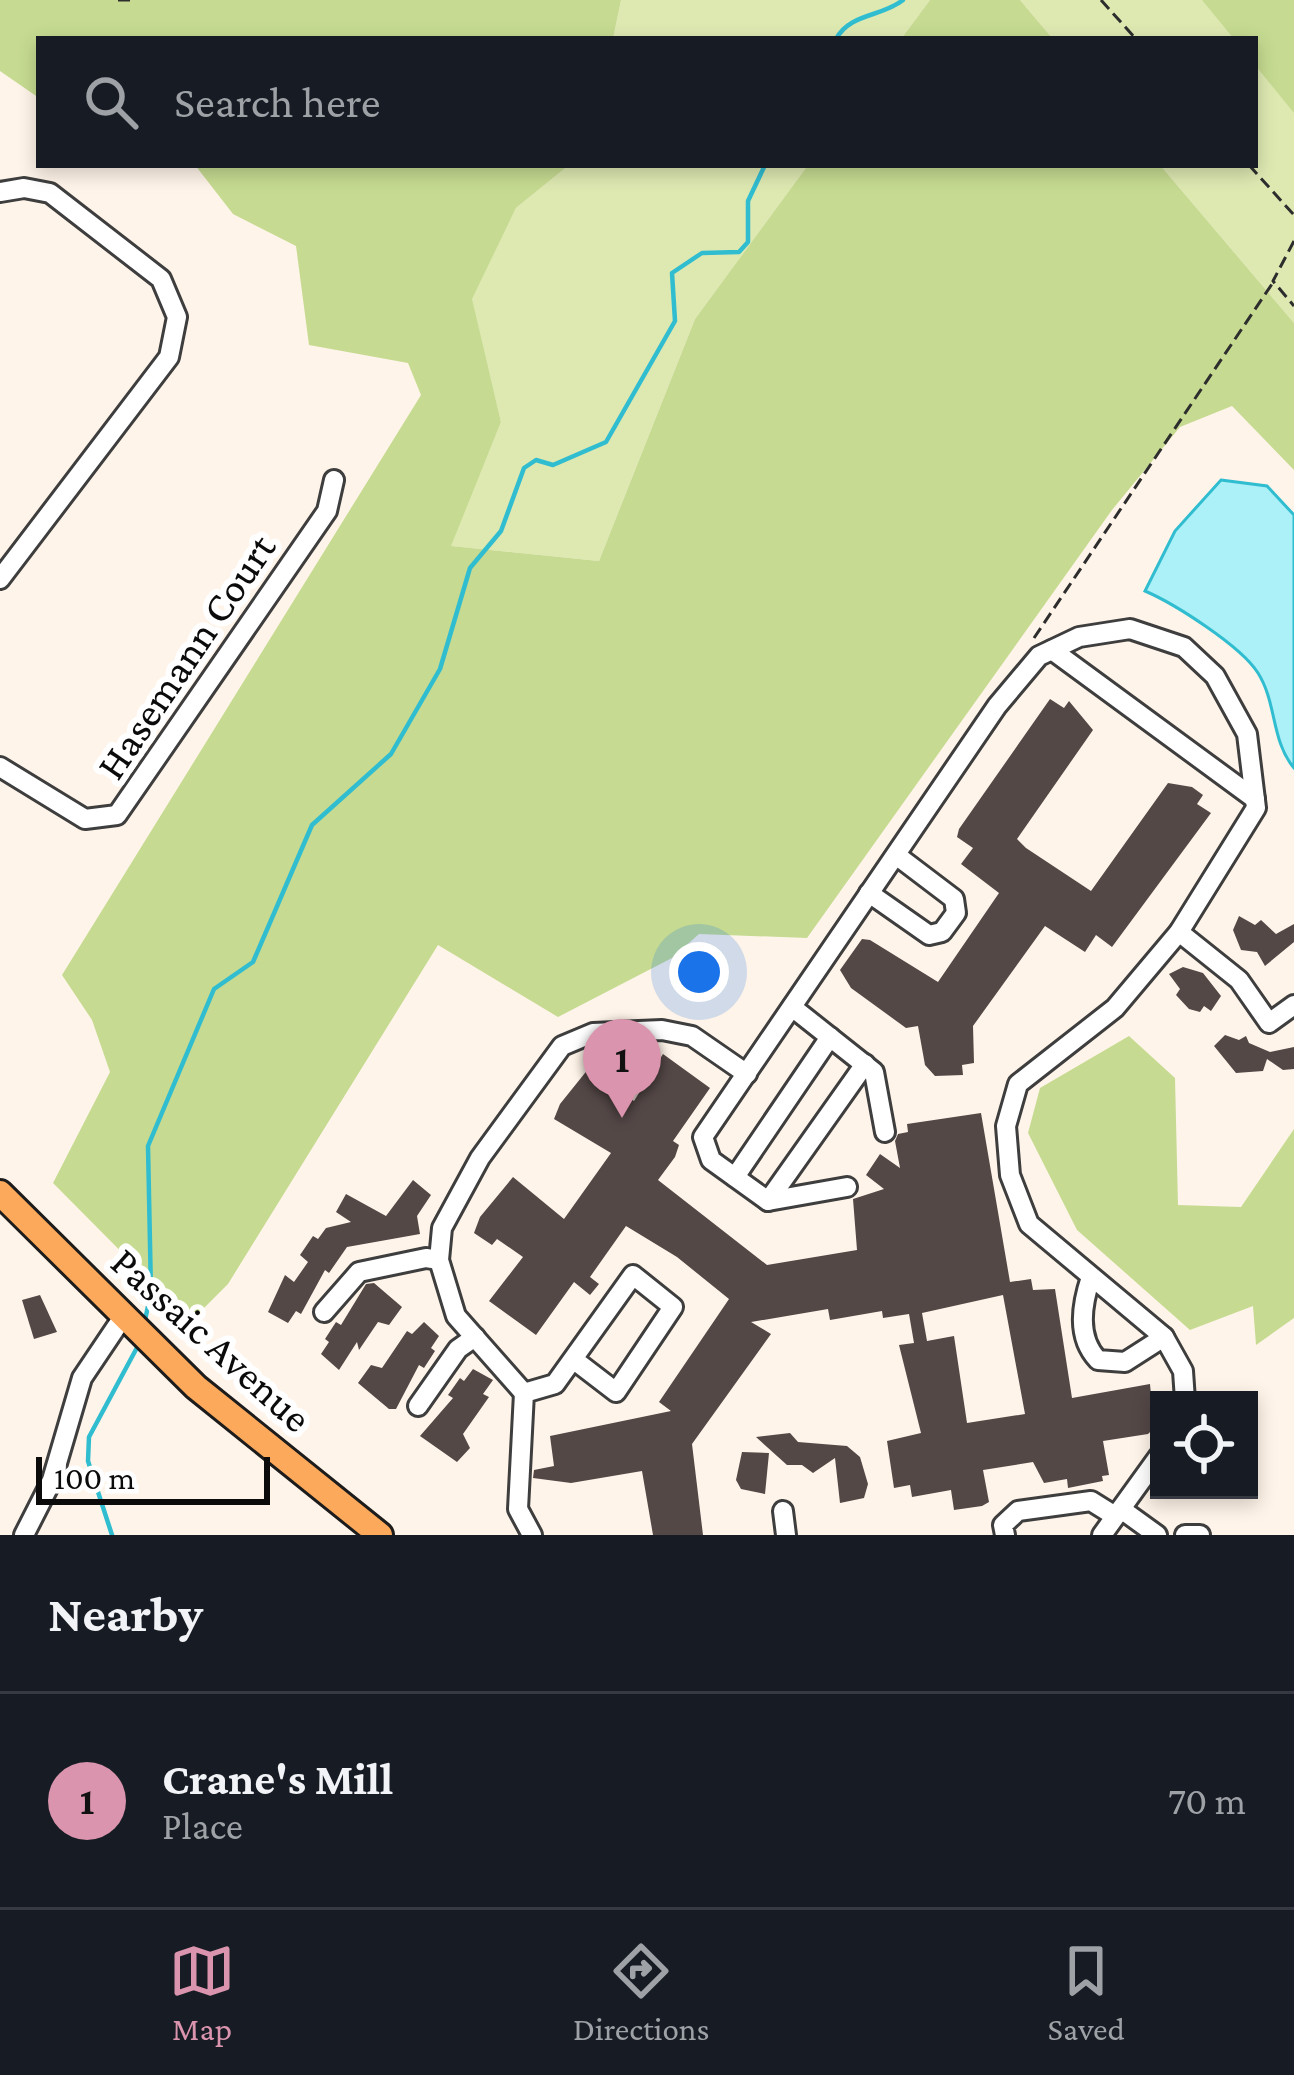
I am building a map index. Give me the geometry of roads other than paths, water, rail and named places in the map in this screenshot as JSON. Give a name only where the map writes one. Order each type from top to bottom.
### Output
[{"type":"main road","name":"Passaic Avenue","points":[[0,1193],[158,1351],[380,1535]]},
{"type":"street","points":[[0,192],[37,189],[63,201],[161,279],[175,303],[177,331],[169,357],[0,579]]},
{"type":"street","name":"Hasemann Court","points":[[0,767],[85,819],[117,815],[327,511],[334,480]]},
{"type":"street","points":[[848,1187],[768,1202],[711,1160],[703,1137],[997,706],[1045,653],[1079,637],[1130,629],[1184,646],[1216,676],[1247,734],[1256,808],[1180,932],[1115,1008],[1018,1084],[1006,1126],[1010,1175],[1029,1224],[1164,1337],[1183,1371],[1184,1391]]},
{"type":"street","points":[[1045,653],[1255,799]]},
{"type":"street","points":[[869,893],[929,935],[942,932],[956,913],[954,898],[896,855]]},
{"type":"street","points":[[1180,932],[1239,980],[1270,1023],[1294,1005]]},
{"type":"street","points":[[792,1007],[874,1072],[885,1132]]},
{"type":"street","points":[[532,1535],[518,1509],[524,1393],[456,1316],[439,1260],[442,1228],[458,1193],[562,1046],[593,1033],[662,1030],[692,1036],[747,1074]]},
{"type":"street","points":[[735,1177],[830,1037]]},
{"type":"street","points":[[768,1202],[865,1064]]},
{"type":"street","points":[[324,1312],[359,1272],[426,1258],[439,1260]]},
{"type":"street","points":[[524,1393],[555,1384],[573,1359],[633,1276],[673,1307],[616,1392],[573,1359]]},
{"type":"street","points":[[1091,1277],[1082,1312],[1088,1351],[1097,1360],[1125,1362],[1164,1337]]},
{"type":"street","points":[[24,1535],[52,1480],[82,1378],[128,1323]]},
{"type":"street","points":[[418,1406],[458,1349],[475,1337]]},
{"type":"street","points":[[1102,1535],[1150,1469]]},
{"type":"street","points":[[1005,1535],[1004,1525],[1018,1511],[1091,1501],[1157,1535]]},
{"type":"street","points":[[783,1511],[786,1535]]},
{"type":"street","points":[[1185,1535],[1200,1535]]},
{"type":"water","points":[[1221,480],[1267,486],[1294,515],[1294,768],[1281,746],[1264,685],[1249,662],[1206,627],[1145,591],[1175,531]]},
{"type":"waterway","points":[[838,36],[849,24],[903,0]]},
{"type":"waterway","points":[[144,1325],[151,1292],[148,1146],[214,989],[253,962],[312,825],[391,754],[440,669],[470,568],[501,531],[524,468],[536,460],[553,465],[606,442],[675,321],[672,273],[702,253],[739,252],[748,242],[748,201],[764,168]]},
{"type":"waterway","points":[[112,1535],[88,1461],[89,1437],[140,1342]]},
{"type":"place","name":"Crane's Mill","points":[[622,1118]]}]
